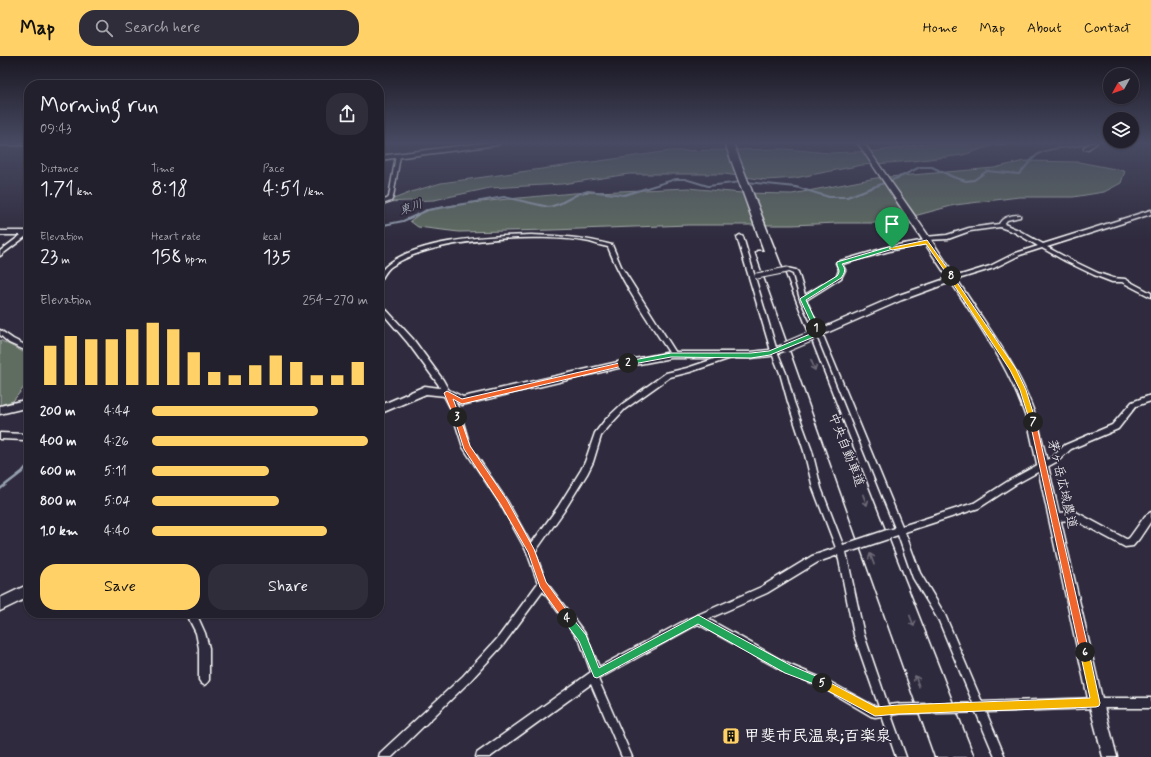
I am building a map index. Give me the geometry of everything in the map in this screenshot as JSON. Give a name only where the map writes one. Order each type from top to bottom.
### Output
[{"type":"highway","name":"中央自動車道","points":[[738,176],[945,757]]},
{"type":"highway","name":"中央自動車道","points":[[750,211],[964,757]]},
{"type":"street","points":[[384,202],[389,200],[394,176]]},
{"type":"street","name":"茅ヶ岳広域農道","points":[[883,176],[1013,369],[1029,406],[1056,518],[1096,703],[1110,757]]},
{"type":"street","points":[[384,408],[425,390],[447,393],[462,401],[618,365],[674,355],[729,356],[751,355],[774,351],[872,308],[926,287],[992,267],[1018,254],[1042,246],[1151,212]]},
{"type":"street","points":[[1001,225],[1003,220],[1018,216]]},
{"type":"street","points":[[803,299],[839,277],[842,273],[842,268],[839,263],[926,240],[948,237],[969,230],[1001,225],[1016,231],[1096,274],[1112,280],[1127,282],[1151,295]]},
{"type":"street","points":[[0,233],[24,233]]},
{"type":"street","points":[[0,254],[24,236]]},
{"type":"street","points":[[384,272],[388,266],[396,260],[421,251],[467,241],[526,236],[559,237],[601,243],[610,246],[618,266],[674,355]]},
{"type":"street","points":[[740,237],[754,276],[774,351],[783,373],[790,402],[808,451],[817,488],[841,550],[858,635],[886,710],[901,757]]},
{"type":"street","points":[[754,276],[787,270],[794,271],[796,273],[815,334],[900,530],[916,575],[942,618],[1000,757]]},
{"type":"street","points":[[384,311],[419,353],[447,393],[455,410],[467,447],[504,502],[531,551],[543,584],[582,638],[595,676],[627,757]]},
{"type":"street","points":[[0,332],[11,341],[24,347]]},
{"type":"street","points":[[531,551],[561,509],[590,462],[598,435],[623,407],[668,375],[729,356]]},
{"type":"street","points":[[481,757],[595,676],[698,619],[764,590],[814,559],[969,509],[1055,459],[1068,447],[1115,427],[1134,404],[1151,398]]},
{"type":"street","points":[[0,410],[24,404]]},
{"type":"street","points":[[0,436],[24,437]]},
{"type":"street","points":[[1056,518],[1076,516],[1125,543],[1130,543],[1136,538],[1142,525],[1151,515]]},
{"type":"street","points":[[384,757],[466,679],[500,642],[543,584]]},
{"type":"street","points":[[0,605],[24,593]]},
{"type":"street","points":[[193,618],[200,633],[204,648],[204,680]]},
{"type":"street","points":[[698,619],[788,669],[823,683],[875,712],[898,709],[1096,703],[1151,703]]},
{"type":"green space","points":[[493,176],[618,176],[562,184],[490,188],[434,200],[386,202],[414,191],[441,183]]},
{"type":"green space","points":[[737,176],[807,176],[795,178],[766,180]]},
{"type":"green space","points":[[903,176],[1123,176],[1121,183],[1104,192],[1073,197],[1019,197],[955,205],[888,223],[688,225],[459,232],[418,227],[410,221],[425,210],[508,199],[574,193],[688,188],[742,193],[792,194],[876,178]]},
{"type":"green space","points":[[0,340],[24,352],[24,387],[13,401],[0,405]]},
{"type":"waterway","name":"東川","points":[[746,182],[796,187],[829,197],[847,197],[903,176]]},
{"type":"waterway","name":"東川","points":[[950,176],[966,181],[974,180],[980,176]]},
{"type":"waterway","name":"東川","points":[[384,225],[403,221],[428,210],[504,197],[549,207],[588,191],[624,195],[676,179],[685,179],[708,186],[741,182]]},
{"type":"waterway","name":"東川","points":[[0,489],[24,470]]},
{"type":"place","name":"甲斐市民温泉;百楽泉","points":[[731,736]]},
{"type":"route","points":[[927,242],[1013,369],[1023,390],[1029,406],[1050,494],[1096,703],[898,709],[875,712],[823,683],[788,669],[698,619],[597,674],[582,638],[543,584],[531,551],[504,502],[478,466],[467,447],[455,410],[447,393],[462,401],[618,365],[671,355],[716,356],[770,353],[819,333],[803,299],[839,277],[842,273],[842,268],[839,263],[892,248],[927,242]]}]
